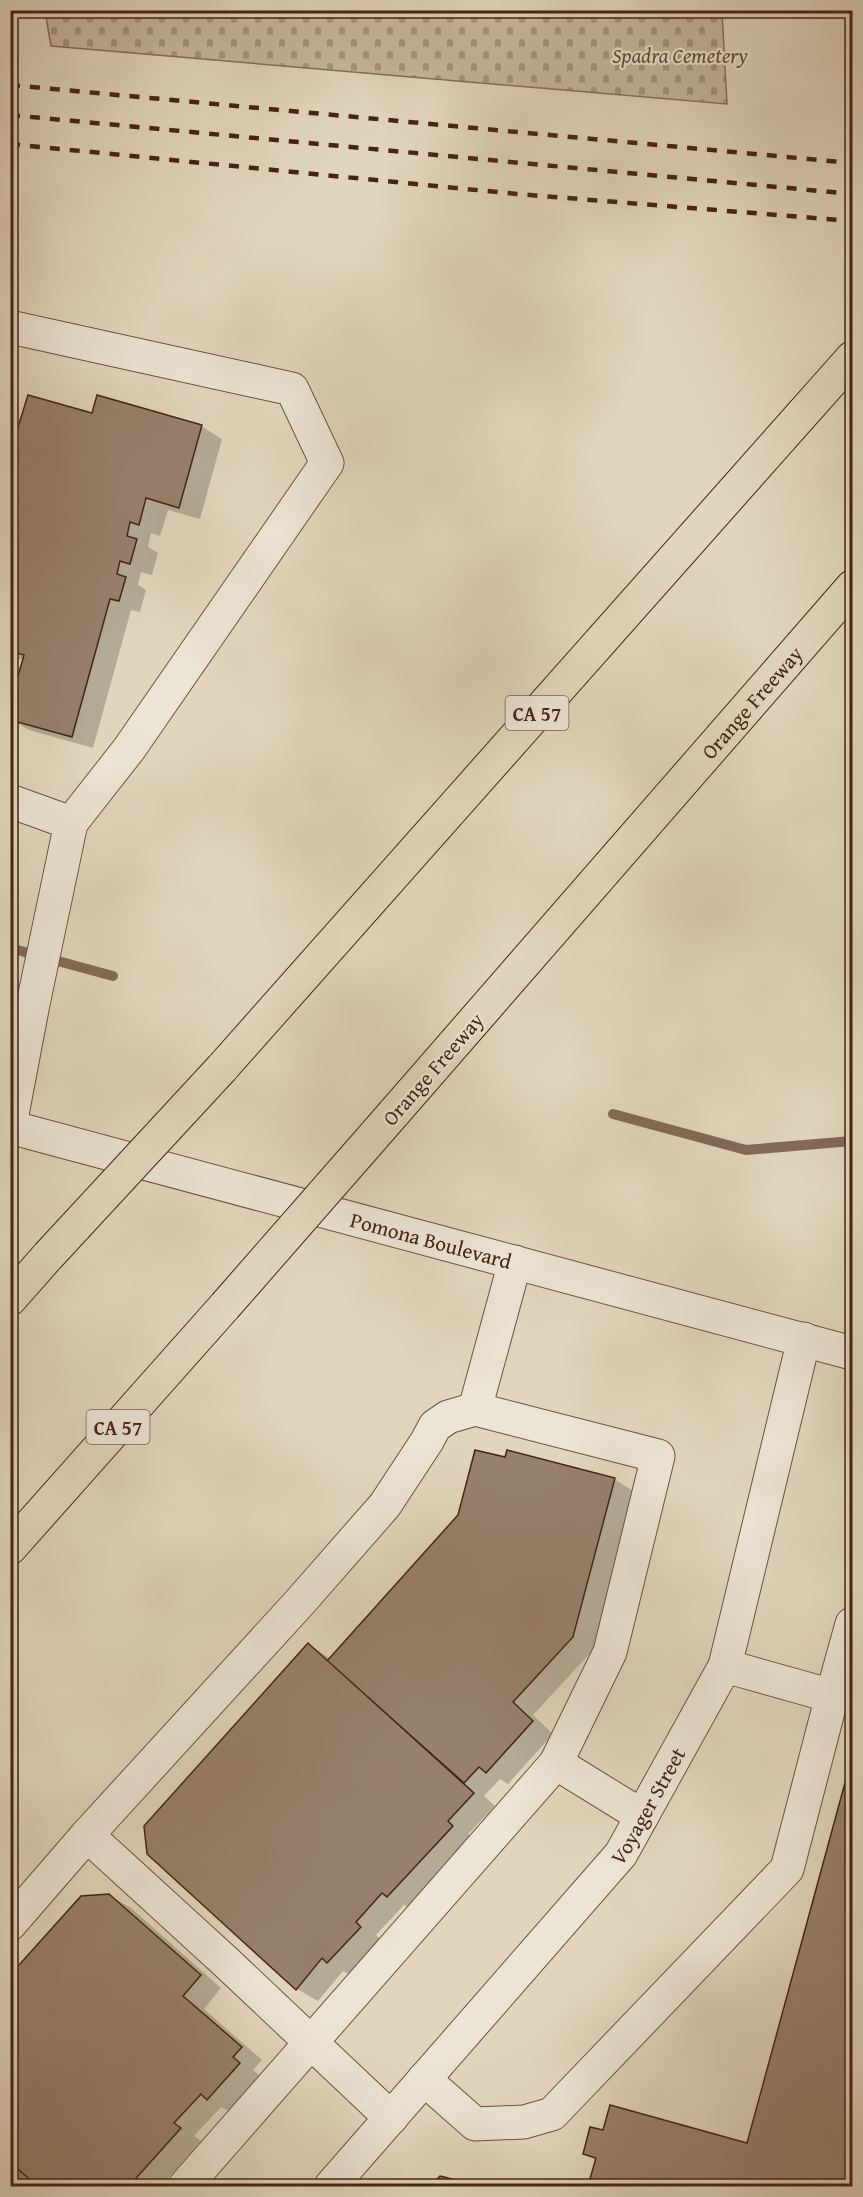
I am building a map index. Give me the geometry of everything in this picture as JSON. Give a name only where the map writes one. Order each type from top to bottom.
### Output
[{"type":"highway","name":"CA 57","points":[[10,1299],[222,1068],[852,358]]},
{"type":"highway","name":"Orange Freeway","points":[[10,1548],[225,1306],[852,588]]},
{"type":"street","points":[[10,327],[292,389],[327,463],[129,749],[71,823],[10,1126]]},
{"type":"street","points":[[10,801],[71,823]]},
{"type":"street","name":"Pomona Boulevard","points":[[10,1126],[852,1353]]},
{"type":"street","points":[[476,1409],[515,1262]]},
{"type":"street","name":"Voyager Street","points":[[331,2187],[621,1854],[726,1666],[804,1339]]},
{"type":"street","points":[[10,1924],[87,1835],[300,1602],[385,1505],[435,1426],[448,1416],[476,1409],[657,1456],[610,1652],[556,1763],[185,2187]]},
{"type":"street","points":[[424,2079],[475,2124],[524,2122],[552,2114],[787,1869],[852,1624]]},
{"type":"street","points":[[726,1666],[832,1696]]},
{"type":"street","points":[[556,1763],[642,1816]]},
{"type":"street","points":[[87,1835],[391,2118]]},
{"type":"green space","name":"Spadra Cemetery","points":[[45,11],[722,11],[727,104],[51,46]]},
{"type":"building","points":[[28,395],[92,413],[97,395],[202,425],[179,508],[146,498],[139,525],[130,522],[127,536],[137,539],[130,564],[120,561],[117,574],[126,577],[119,601],[110,599],[72,737],[10,720],[10,704],[24,655],[10,651],[10,453]]},
{"type":"building","points":[[475,1450],[505,1457],[507,1450],[615,1478],[573,1637],[513,1702],[533,1721],[486,1773],[479,1767],[464,1783],[327,1661],[458,1515]]},
{"type":"building","points":[[308,1643],[474,1793],[448,1821],[453,1826],[387,1897],[382,1893],[356,1922],[361,1927],[327,1963],[322,1958],[296,1990],[147,1854],[144,1826]]},
{"type":"building","points":[[852,1757],[852,2186],[588,2186],[596,2158],[583,2154],[590,2127],[603,2130],[610,2105],[747,2143]]},
{"type":"building","points":[[109,1894],[201,1975],[183,1996],[242,2047],[233,2057],[240,2063],[207,2100],[201,2094],[174,2123],[181,2128],[129,2186],[37,2186],[10,2162],[10,1975],[81,1896]]},
{"type":"building","points":[[10,2162],[37,2186],[10,2186]]},
{"type":"building","points":[[440,2176],[480,2186],[430,2186]]},
{"type":"waterway","points":[[10,948],[113,976]]},
{"type":"waterway","points":[[613,1114],[746,1150],[852,1141]]},
{"type":"railway","points":[[10,85],[852,163]]},
{"type":"railway","points":[[10,115],[852,194]]},
{"type":"railway","points":[[10,144],[517,194],[852,221]]}]
